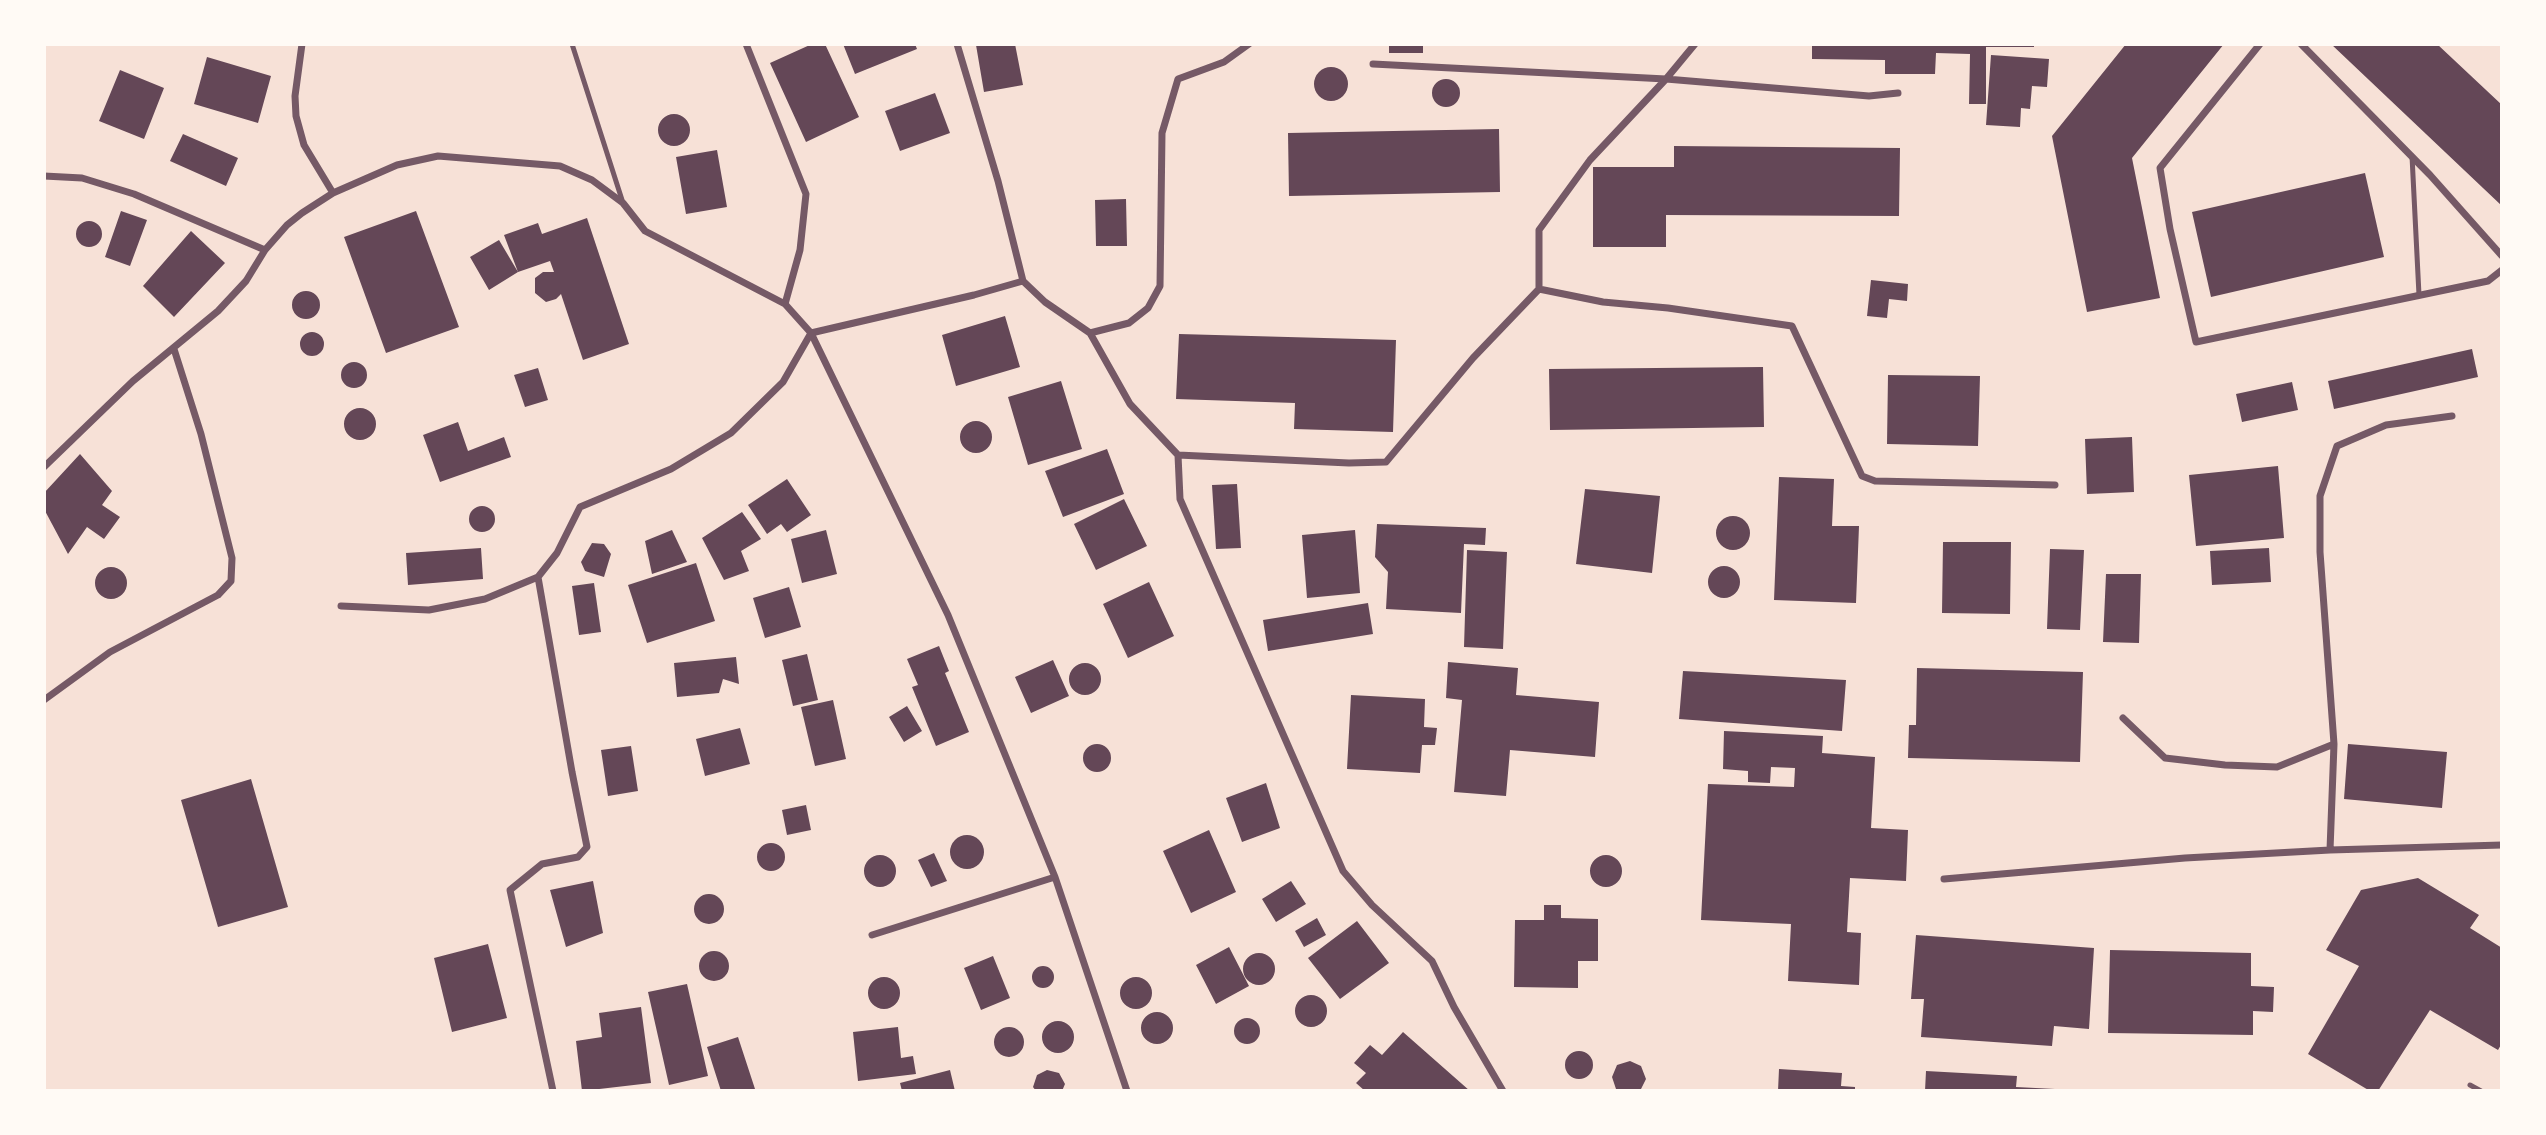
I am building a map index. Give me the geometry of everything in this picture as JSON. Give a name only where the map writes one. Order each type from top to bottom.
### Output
[{"type":"street","points":[[302,44],[295,96],[296,116],[304,145],[333,193]]},
{"type":"street","points":[[746,44],[806,194],[800,250],[785,304]]},
{"type":"street","points":[[957,44],[998,181],[1023,281],[1045,302],[1090,333],[1130,404],[1178,455],[1180,499],[1343,871],[1372,905],[1432,961],[1454,1007],[1503,1091]]},
{"type":"street","points":[[1090,333],[1129,323],[1148,308],[1160,286],[1162,132],[1178,79],[1224,62],[1249,44]]},
{"type":"street","points":[[1178,455],[1349,463],[1386,462],[1473,358],[1539,289],[1539,230],[1590,160],[1695,44]]},
{"type":"street","points":[[2260,44],[2160,168],[2170,229],[2196,342],[2488,281],[2502,270]]},
{"type":"street","points":[[2301,44],[2412,156],[2502,256]]},
{"type":"street","points":[[1374,64],[1666,79],[1869,96],[1898,93]]},
{"type":"street","points":[[44,467],[133,381],[218,311],[246,281],[265,250],[302,213],[333,193],[397,165],[438,156],[560,166],[592,180],[623,203],[645,231],[785,304],[811,333],[948,615],[1055,877],[1127,1091]]},
{"type":"street","points":[[44,176],[82,178],[134,194],[265,250]]},
{"type":"street","points":[[341,606],[429,611],[485,599],[538,577],[557,553],[580,508],[671,469],[731,433],[783,382],[811,333],[1023,281]]},
{"type":"street","points":[[1539,289],[1603,302],[1668,308],[1792,326],[1862,476],[1875,481],[2055,485]]},
{"type":"street","points":[[44,700],[110,652],[218,594],[231,580],[232,558],[201,434],[174,349]]},
{"type":"street","points":[[2330,850],[2334,744],[2320,552],[2320,496],[2337,446],[2386,425],[2452,416]]},
{"type":"street","points":[[538,577],[587,847],[578,857],[542,864],[510,890],[553,1091]]},
{"type":"street","points":[[2123,719],[2165,758],[2225,765],[2277,767],[2334,744]]},
{"type":"street","points":[[1944,879],[2330,850],[2502,845]]},
{"type":"street","points":[[872,935],[1055,877]]},
{"type":"lane","points":[[572,44],[623,203]]},
{"type":"lane","points":[[2412,156],[2419,295]]},
{"type":"lane","points":[[2470,1085],[2481,1091]]},
{"type":"building","points":[[812,44],[825,44],[859,117],[806,142],[770,63]]},
{"type":"building","points":[[843,44],[915,44],[917,49],[855,74]]},
{"type":"building","points":[[1015,44],[1023,85],[984,92],[976,45]]},
{"type":"building","points":[[1389,44],[1423,44],[1423,53],[1389,53]]},
{"type":"building","points":[[1812,44],[2034,44],[2034,47],[1986,47],[1986,104],[1969,104],[1970,54],[1936,53],[1935,74],[1885,74],[1885,60],[1812,59]]},
{"type":"building","points":[[2126,44],[2224,44],[2132,158],[2160,298],[2087,312],[2052,136]]},
{"type":"building","points":[[2331,44],[2437,44],[2502,105],[2502,206]]},
{"type":"building","points":[[1991,55],[2049,59],[2047,87],[2032,86],[2030,109],[2021,108],[2020,127],[1986,125]]},
{"type":"building","points":[[207,57],[271,76],[258,123],[194,104]]},
{"type":"building","points":[[1331,67],[1343,72],[1348,84],[1343,96],[1331,101],[1319,96],[1314,84],[1319,72]]},
{"type":"building","points":[[120,70],[164,88],[144,139],[99,121]]},
{"type":"building","points":[[1446,79],[1456,83],[1460,93],[1456,103],[1446,107],[1436,103],[1432,93],[1436,83]]},
{"type":"building","points":[[935,93],[950,133],[900,151],[885,111]]},
{"type":"building","points":[[674,114],[685,119],[690,130],[685,141],[674,146],[663,141],[658,130],[663,119]]},
{"type":"building","points":[[1499,129],[1500,192],[1289,196],[1288,133]]},
{"type":"building","points":[[183,134],[238,158],[226,186],[170,161]]},
{"type":"building","points":[[1674,146],[1900,148],[1899,216],[1666,215],[1666,247],[1593,247],[1593,167],[1674,167]]},
{"type":"building","points":[[717,150],[727,207],[686,214],[676,157]]},
{"type":"building","points":[[2365,173],[2384,257],[2211,297],[2192,212]]},
{"type":"building","points":[[1126,199],[1127,246],[1096,246],[1095,200]]},
{"type":"building","points":[[121,211],[147,220],[130,266],[105,257]]},
{"type":"building","points":[[416,211],[459,327],[386,353],[344,237]]},
{"type":"building","points":[[587,218],[629,344],[583,360],[561,294],[546,302],[535,293],[535,278],[543,272],[554,272],[550,261],[518,272],[504,235],[538,223],[542,234]]},
{"type":"building","points":[[89,221],[98,225],[102,234],[98,243],[89,247],[80,243],[76,234],[80,225]]},
{"type":"building","points":[[191,231],[225,263],[174,317],[143,286]]},
{"type":"building","points":[[499,240],[518,272],[489,290],[470,257]]},
{"type":"building","points":[[1871,280],[1908,284],[1907,301],[1889,299],[1887,318],[1867,316]]},
{"type":"building","points":[[306,291],[316,295],[320,305],[316,315],[306,319],[296,315],[292,305],[296,295]]},
{"type":"building","points":[[1005,316],[1020,367],[956,386],[942,335]]},
{"type":"building","points":[[312,332],[321,335],[324,344],[321,353],[312,356],[303,353],[300,344],[303,335]]},
{"type":"building","points":[[1179,334],[1396,340],[1393,432],[1294,429],[1295,403],[1176,399]]},
{"type":"building","points":[[2472,349],[2478,377],[2334,409],[2328,381]]},
{"type":"building","points":[[354,362],[363,366],[367,375],[363,384],[354,388],[345,384],[341,375],[345,366]]},
{"type":"building","points":[[1763,367],[1764,427],[1550,430],[1549,369]]},
{"type":"building","points":[[538,368],[548,400],[525,407],[514,375]]},
{"type":"building","points":[[1888,375],[1980,376],[1978,446],[1887,444]]},
{"type":"building","points":[[1061,381],[1082,449],[1028,465],[1008,397]]},
{"type":"building","points":[[2292,382],[2298,410],[2242,422],[2236,394]]},
{"type":"building","points":[[360,408],[371,413],[376,424],[371,435],[360,440],[349,435],[344,424],[349,413]]},
{"type":"building","points":[[976,421],[987,426],[992,437],[987,448],[976,453],[965,448],[960,437],[965,426]]},
{"type":"building","points":[[458,422],[468,451],[504,437],[511,457],[440,482],[423,435]]},
{"type":"building","points":[[2132,437],[2134,492],[2087,494],[2085,439]]},
{"type":"building","points":[[1107,449],[1124,494],[1063,517],[1045,471]]},
{"type":"building","points":[[80,454],[112,491],[102,505],[120,517],[104,539],[87,527],[68,554],[44,509],[44,493]]},
{"type":"building","points":[[2278,466],[2284,538],[2196,546],[2189,475]]},
{"type":"building","points":[[1779,477],[1834,479],[1832,526],[1859,526],[1856,603],[1774,600]]},
{"type":"building","points":[[787,479],[811,515],[787,532],[781,524],[767,534],[748,505]]},
{"type":"building","points":[[1237,484],[1241,548],[1216,549],[1212,485]]},
{"type":"building","points":[[1585,489],[1660,496],[1652,573],[1576,564]]},
{"type":"building","points":[[1124,499],[1147,546],[1096,570],[1074,524]]},
{"type":"building","points":[[482,506],[492,509],[495,519],[492,529],[482,532],[472,529],[469,519],[472,509]]},
{"type":"building","points":[[742,512],[761,539],[741,551],[749,571],[724,580],[702,538]]},
{"type":"building","points":[[1733,516],[1745,521],[1750,533],[1745,545],[1733,550],[1721,545],[1716,533],[1721,521]]},
{"type":"building","points":[[1377,524],[1486,528],[1485,545],[1464,544],[1461,613],[1386,609],[1388,572],[1375,557]]},
{"type":"building","points":[[672,530],[687,562],[652,574],[645,541]]},
{"type":"building","points":[[826,530],[837,574],[802,583],[791,539]]},
{"type":"building","points":[[1355,530],[1360,593],[1307,598],[1302,535]]},
{"type":"building","points":[[1943,542],[2011,542],[2010,614],[1942,613]]},
{"type":"building","points":[[592,543],[604,544],[611,554],[604,577],[585,571],[581,562]]},
{"type":"building","points":[[481,548],[483,579],[408,585],[406,553]]},
{"type":"building","points":[[2269,548],[2271,582],[2212,585],[2210,551]]},
{"type":"building","points":[[2050,549],[2084,550],[2080,630],[2047,629]]},
{"type":"building","points":[[1467,550],[1507,552],[1503,649],[1464,647]]},
{"type":"building","points":[[696,563],[715,621],[647,643],[628,585]]},
{"type":"building","points":[[1724,566],[1736,570],[1740,582],[1736,594],[1724,598],[1712,594],[1708,582],[1712,570]]},
{"type":"building","points":[[111,567],[123,571],[127,583],[123,595],[111,599],[99,595],[95,583],[99,571]]},
{"type":"building","points":[[2106,574],[2141,574],[2139,643],[2103,642]]},
{"type":"building","points":[[1149,582],[1174,636],[1128,658],[1103,604]]},
{"type":"building","points":[[594,583],[601,632],[579,635],[572,586]]},
{"type":"building","points":[[789,587],[801,627],[765,638],[753,598]]},
{"type":"building","points":[[1368,603],[1373,634],[1268,651],[1263,620]]},
{"type":"building","points":[[939,646],[949,671],[945,673],[969,732],[936,746],[912,687],[918,685],[907,659]]},
{"type":"building","points":[[807,654],[818,700],[793,706],[782,660]]},
{"type":"building","points":[[736,657],[739,684],[723,679],[719,693],[677,697],[674,663]]},
{"type":"building","points":[[1053,660],[1069,696],[1031,713],[1015,677]]},
{"type":"building","points":[[1448,662],[1518,668],[1516,695],[1599,702],[1595,757],[1510,750],[1506,796],[1454,792],[1462,700],[1446,698]]},
{"type":"building","points":[[1085,663],[1097,667],[1101,679],[1097,691],[1085,695],[1073,691],[1069,679],[1073,667]]},
{"type":"building","points":[[1917,668],[2083,672],[2080,762],[1908,758],[1909,725],[1916,725]]},
{"type":"building","points":[[1683,671],[1846,680],[1842,731],[1679,719]]},
{"type":"building","points":[[1351,695],[1425,699],[1424,727],[1437,728],[1435,745],[1422,745],[1420,773],[1347,769]]},
{"type":"building","points":[[833,700],[846,759],[815,766],[801,707]]},
{"type":"building","points":[[907,706],[922,731],[904,742],[889,717]]},
{"type":"building","points":[[740,728],[750,764],[705,776],[696,739]]},
{"type":"building","points":[[1724,731],[1823,736],[1822,753],[1875,757],[1871,828],[1908,830],[1906,881],[1850,878],[1847,932],[1861,933],[1859,985],[1788,981],[1791,924],[1701,920],[1708,784],[1794,787],[1795,768],[1771,767],[1770,783],[1748,782],[1748,771],[1723,769]]},
{"type":"building","points":[[1097,744],[1107,748],[1111,758],[1107,768],[1097,772],[1087,768],[1083,758],[1087,748]]},
{"type":"building","points":[[2348,744],[2447,752],[2442,808],[2344,799]]},
{"type":"building","points":[[631,746],[638,791],[608,796],[601,750]]},
{"type":"building","points":[[251,779],[288,907],[218,927],[181,800]]},
{"type":"building","points":[[1266,783],[1280,828],[1242,842],[1226,798]]},
{"type":"building","points":[[806,805],[811,830],[787,835],[782,810]]},
{"type":"building","points":[[1209,830],[1236,892],[1191,913],[1163,851]]},
{"type":"building","points":[[967,835],[979,840],[984,852],[979,864],[967,869],[955,864],[950,852],[955,840]]},
{"type":"building","points":[[771,843],[781,847],[785,857],[781,867],[771,871],[761,867],[757,857],[761,847]]},
{"type":"building","points":[[934,853],[947,881],[931,887],[918,860]]},
{"type":"building","points":[[880,855],[891,860],[896,871],[891,882],[880,887],[869,882],[864,871],[869,860]]},
{"type":"building","points":[[1606,855],[1618,859],[1622,871],[1618,883],[1606,887],[1594,883],[1590,871],[1594,859]]},
{"type":"building","points":[[2418,878],[2479,915],[2470,928],[2502,948],[2502,1043],[2498,1050],[2430,1010],[2378,1091],[2370,1091],[2308,1054],[2359,966],[2326,950],[2361,890]]},
{"type":"building","points":[[593,881],[603,933],[566,947],[550,890]]},
{"type":"building","points":[[1291,881],[1306,904],[1276,922],[1262,899]]},
{"type":"building","points":[[709,894],[720,898],[724,909],[720,920],[709,924],[698,920],[694,909],[698,898]]},
{"type":"building","points":[[1544,905],[1561,905],[1561,918],[1598,919],[1598,961],[1578,961],[1578,988],[1514,987],[1515,920],[1544,920]]},
{"type":"building","points":[[1317,918],[1326,935],[1304,947],[1295,931]]},
{"type":"building","points":[[1357,921],[1389,963],[1340,999],[1308,958]]},
{"type":"building","points":[[1916,935],[2094,948],[2089,1029],[2054,1026],[2052,1046],[1921,1037],[1924,999],[1911,999]]},
{"type":"building","points":[[488,944],[507,1018],[452,1032],[434,958]]},
{"type":"building","points":[[1229,947],[1249,986],[1216,1004],[1196,965]]},
{"type":"building","points":[[2110,950],[2251,953],[2251,986],[2274,987],[2273,1012],[2253,1011],[2253,1035],[2108,1033]]},
{"type":"building","points":[[714,951],[720,952],[728,960],[728,972],[720,980],[714,981],[708,980],[700,972],[699,966],[700,960],[708,952]]},
{"type":"building","points":[[1259,953],[1270,958],[1275,969],[1270,980],[1259,985],[1248,980],[1243,969],[1248,958]]},
{"type":"building","points":[[993,956],[1010,998],[981,1010],[964,968]]},
{"type":"building","points":[[1039,966],[1047,966],[1054,973],[1054,981],[1047,988],[1039,988],[1032,981],[1032,973]]},
{"type":"building","points":[[884,977],[896,981],[900,993],[896,1005],[884,1009],[872,1005],[868,993],[872,981]]},
{"type":"building","points":[[1136,977],[1148,981],[1152,993],[1148,1005],[1136,1009],[1124,1005],[1120,993],[1124,981]]},
{"type":"building","points":[[687,984],[708,1076],[669,1085],[648,992]]},
{"type":"building","points":[[1311,995],[1323,999],[1327,1011],[1323,1023],[1311,1027],[1299,1023],[1295,1011],[1299,999]]},
{"type":"building","points":[[641,1007],[651,1083],[582,1091],[576,1041],[602,1037],[599,1013]]},
{"type":"building","points":[[1157,1012],[1169,1016],[1173,1028],[1169,1040],[1157,1044],[1145,1040],[1141,1028],[1145,1016]]},
{"type":"building","points":[[1247,1018],[1256,1022],[1260,1031],[1256,1040],[1247,1044],[1238,1040],[1234,1031],[1238,1022]]},
{"type":"building","points":[[1058,1021],[1070,1025],[1074,1037],[1070,1049],[1058,1053],[1046,1049],[1042,1037],[1046,1025]]},
{"type":"building","points":[[898,1027],[901,1058],[913,1056],[916,1074],[858,1081],[853,1032]]},
{"type":"building","points":[[1009,1027],[1020,1031],[1024,1042],[1020,1053],[1009,1057],[998,1053],[994,1042],[998,1031]]},
{"type":"building","points":[[1403,1032],[1470,1091],[1365,1091],[1356,1083],[1366,1073],[1354,1063],[1370,1045],[1382,1055]]},
{"type":"building","points":[[738,1037],[755,1089],[721,1091],[707,1047]]},
{"type":"building","points":[[1579,1051],[1589,1055],[1593,1065],[1589,1075],[1579,1079],[1569,1075],[1565,1065],[1569,1055]]},
{"type":"building","points":[[1630,1061],[1641,1066],[1646,1079],[1640,1091],[1620,1091],[1616,1089],[1612,1077],[1617,1065]]},
{"type":"building","points":[[1779,1069],[1842,1073],[1841,1086],[1855,1087],[1855,1091],[1778,1091]]},
{"type":"building","points":[[950,1070],[955,1091],[902,1091],[900,1083]]},
{"type":"building","points":[[1047,1070],[1059,1073],[1065,1084],[1062,1091],[1036,1091],[1033,1087],[1037,1075]]},
{"type":"building","points":[[1926,1071],[2017,1076],[2016,1087],[2055,1091],[1925,1091]]}]
